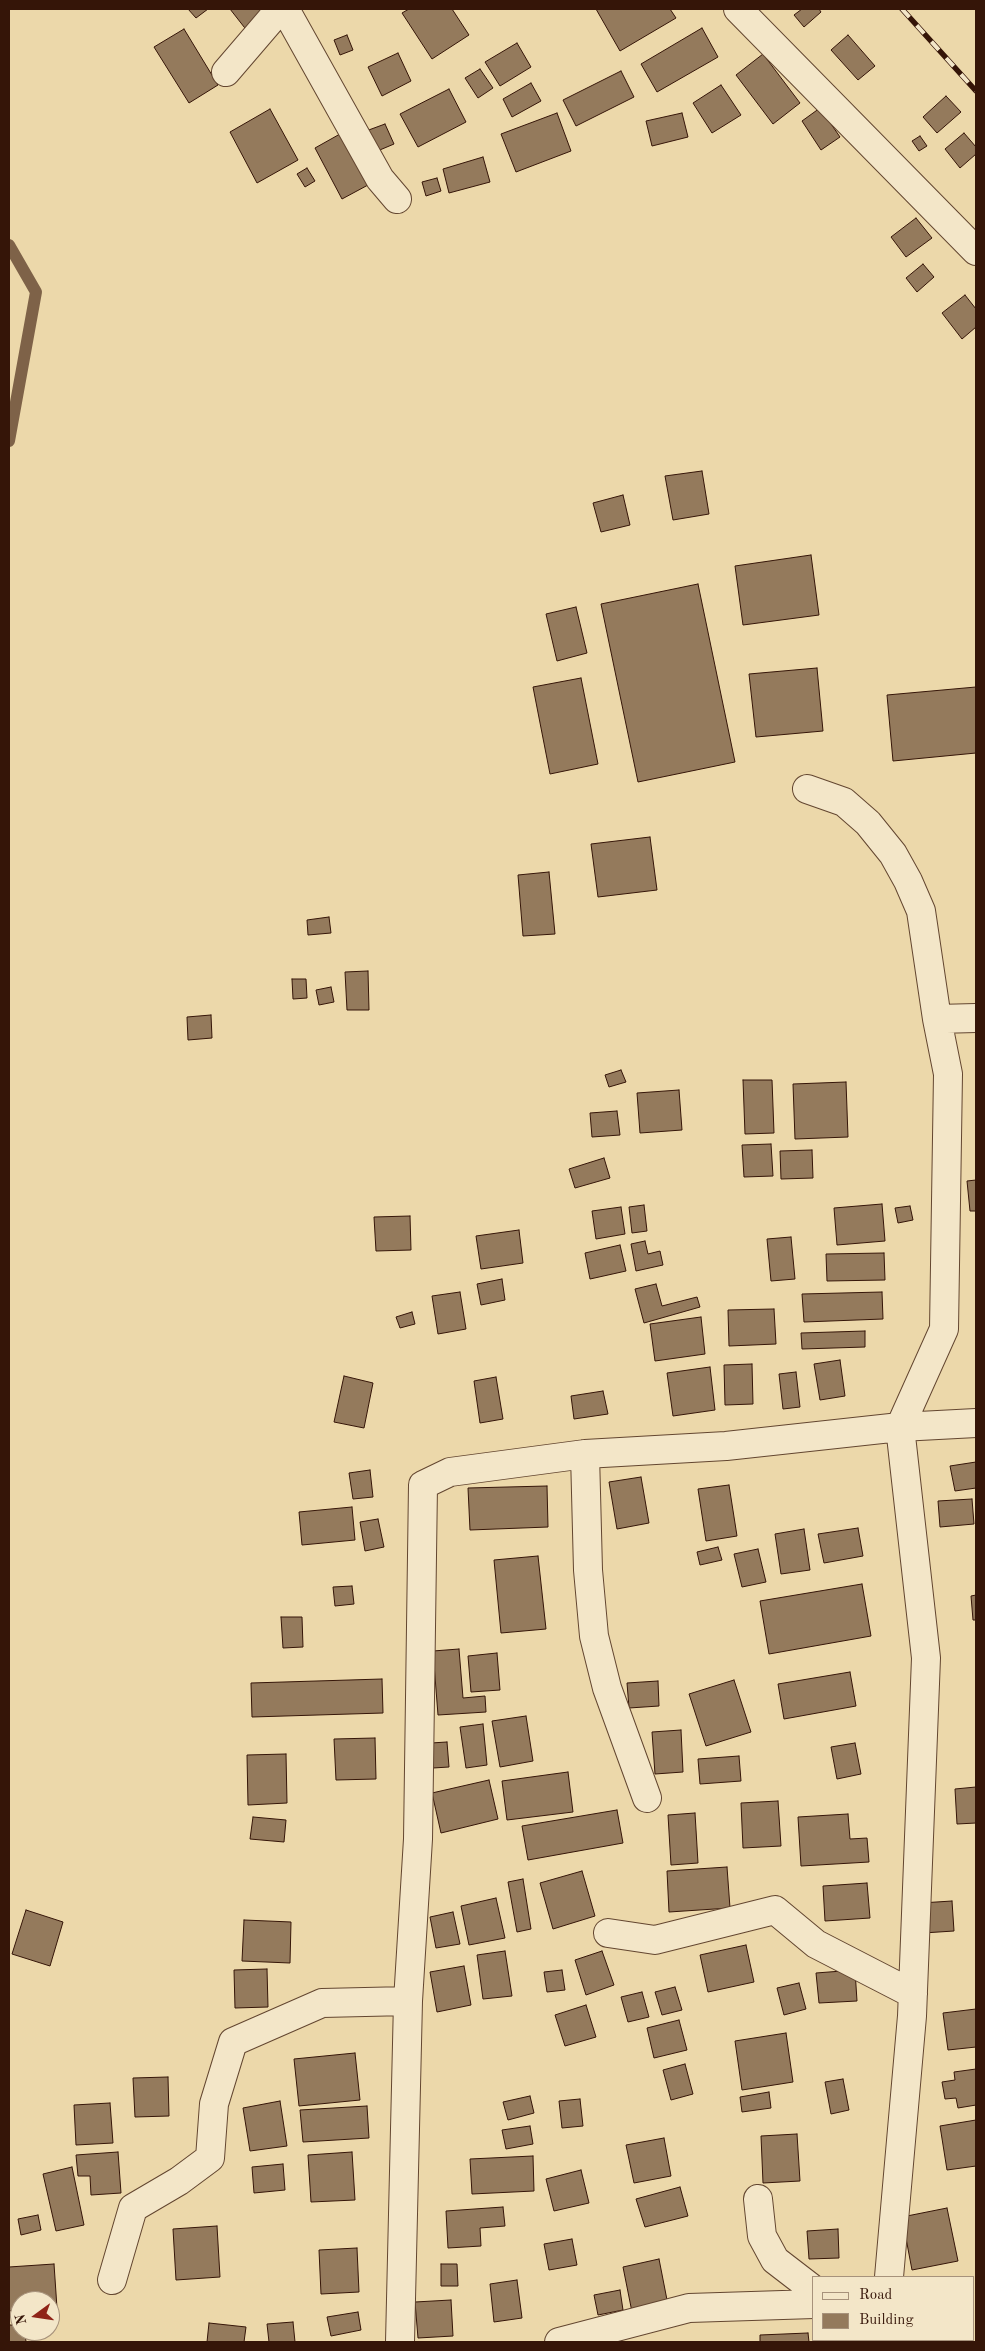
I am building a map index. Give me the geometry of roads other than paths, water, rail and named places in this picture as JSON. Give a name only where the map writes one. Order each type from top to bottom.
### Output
[{"type":"street","points":[[226,72],[280,9]]},
{"type":"street","points":[[285,9],[380,179],[397,199]]},
{"type":"street","points":[[738,9],[976,251]]},
{"type":"street","points":[[807,789],[844,802],[868,823],[893,854],[908,881],[920,911],[937,1019],[948,1074],[944,1328],[900,1427],[926,1658],[913,1994],[889,2276]]},
{"type":"street","points":[[937,1019],[976,1018]]},
{"type":"street","points":[[400,2342],[408,2001],[418,1839],[423,1485],[450,1472],[585,1454],[726,1446],[900,1427],[976,1423]]},
{"type":"street","points":[[585,1454],[588,1570],[594,1636],[607,1688],[646,1798]]},
{"type":"street","points":[[608,1934],[655,1940],[776,1910],[816,1944],[913,1994]]},
{"type":"street","points":[[112,2280],[133,2208],[179,2181],[210,2158],[214,2104],[233,2042],[322,2003],[408,2001]]},
{"type":"street","points":[[758,2199],[762,2236],[775,2260],[812,2288]]},
{"type":"street","points":[[559,2342],[689,2308],[812,2304]]},
{"type":"waterway","points":[[9,245],[36,292],[9,441]]},
{"type":"railway","points":[[902,9],[976,91]]}]
